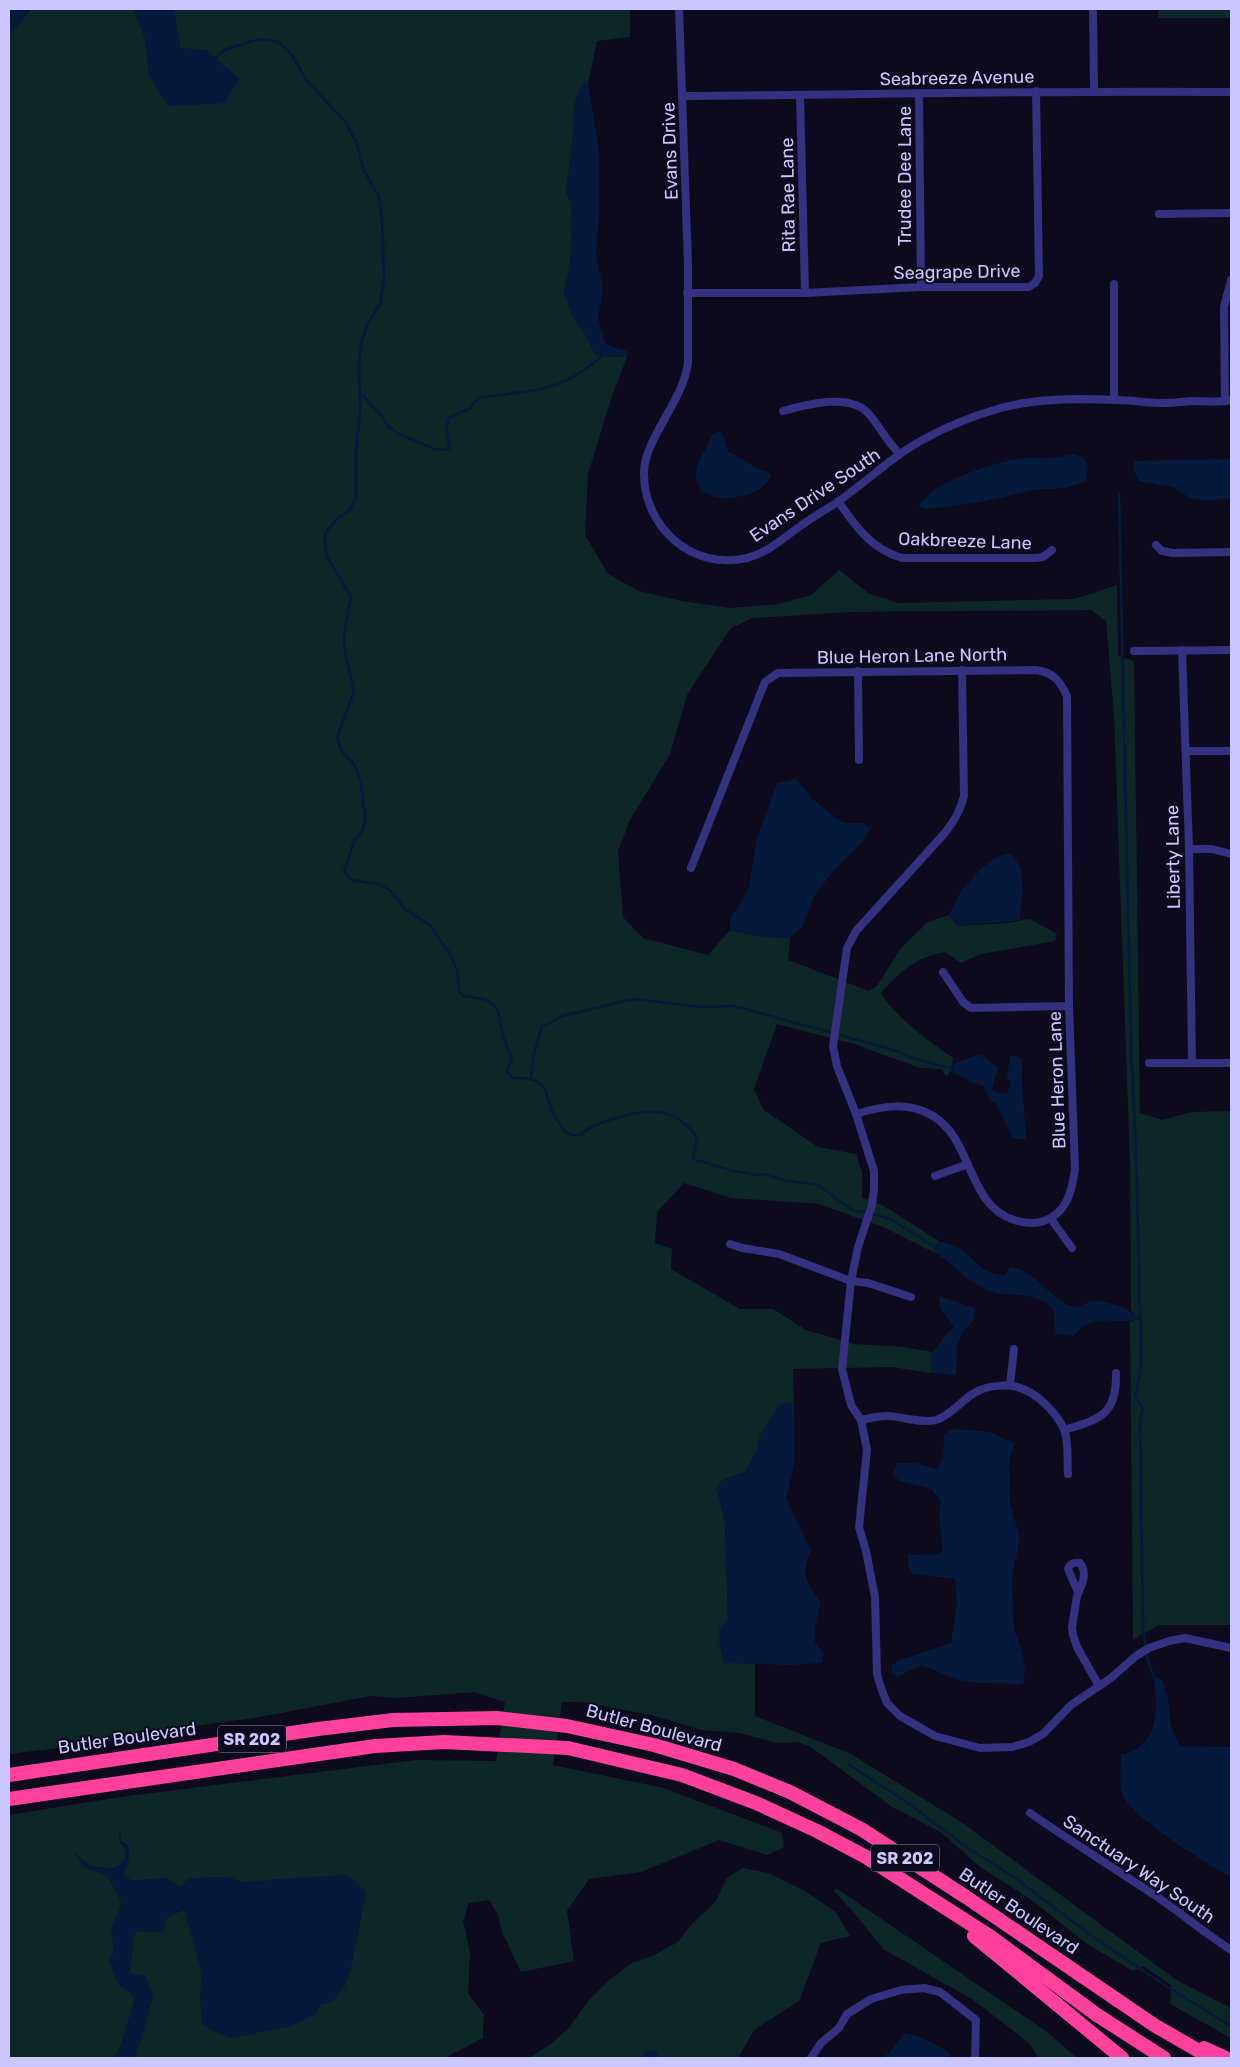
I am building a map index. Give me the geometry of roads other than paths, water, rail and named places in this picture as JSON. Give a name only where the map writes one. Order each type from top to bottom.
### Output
[{"type":"highway","name":"Butler Boulevard","points":[[9,1775],[308,1730],[393,1720],[497,1718],[568,1726],[654,1745],[734,1769],[799,1796],[861,1829],[966,1897],[1154,2025],[1211,2058]]},
{"type":"highway","name":"SR 202","points":[[9,1799],[375,1746],[444,1742],[568,1748],[682,1775],[756,1803],[825,1835],[866,1857],[991,1937],[1097,2015],[1164,2058]]},
{"type":"highway","points":[[903,1880],[1122,2058]]},
{"type":"highway","points":[[1154,2025],[1226,2058]]},
{"type":"street","name":"Evans Drive","points":[[679,9],[683,96],[687,293]]},
{"type":"street","points":[[1093,9],[1094,90]]},
{"type":"street","name":"Seabreeze Avenue","points":[[683,96],[920,95],[1094,90],[1231,92]]},
{"type":"street","name":"Seagrape Drive","points":[[687,293],[805,293],[921,287],[1029,287],[1035,283],[1039,276],[1036,91]]},
{"type":"street","name":"Trudee Dee Lane","points":[[920,95],[921,287]]},
{"type":"street","name":"Rita Rae Lane","points":[[800,96],[805,293]]},
{"type":"street","points":[[1159,214],[1231,213]]},
{"type":"street","points":[[1228,401],[1224,307],[1231,280]]},
{"type":"street","points":[[1114,284],[1114,400]]},
{"type":"street","name":"Evans Drive South","points":[[687,293],[689,338],[686,376],[678,397],[652,446],[644,472],[646,494],[650,510],[670,538],[696,554],[712,558],[730,560],[748,558],[767,549],[838,501],[900,454],[941,429],[995,409],[1030,403],[1114,400],[1161,403],[1228,401]]},
{"type":"street","points":[[783,411],[824,402],[840,402],[853,405],[867,412],[887,441],[900,454]]},
{"type":"street","name":"Oakbreeze Lane","points":[[838,501],[864,536],[884,551],[902,558],[1035,558],[1043,557],[1052,550]]},
{"type":"street","points":[[1156,545],[1162,551],[1172,553],[1231,552]]},
{"type":"street","name":"Liberty Lane","points":[[1182,650],[1189,849],[1192,1063]]},
{"type":"street","points":[[1134,651],[1231,650]]},
{"type":"street","points":[[962,670],[964,796],[961,808],[957,818],[944,834],[856,931],[847,948],[833,1046],[837,1066],[856,1114],[874,1171],[872,1205],[858,1247],[851,1281],[842,1352],[842,1370],[851,1405],[861,1420],[867,1450],[859,1527],[866,1550],[875,1597],[877,1674],[880,1688],[888,1703],[900,1716],[934,1736],[980,1748],[1012,1747],[1029,1742],[1043,1734],[1071,1705],[1111,1678],[1136,1656],[1150,1648],[1169,1641],[1185,1638],[1231,1648]]},
{"type":"street","name":"Blue Heron Lane North","points":[[691,868],[765,682],[778,673],[1036,670],[1046,671],[1058,680]]},
{"type":"street","points":[[858,671],[859,760]]},
{"type":"street","name":"Blue Heron Lane","points":[[1051,1219],[1067,1201],[1072,1188],[1075,1169],[1069,1006],[1067,696],[1058,680]]},
{"type":"street","points":[[1186,751],[1231,751]]},
{"type":"street","points":[[1189,849],[1212,849],[1231,854]]},
{"type":"street","points":[[943,972],[963,1002],[972,1008],[1069,1006]]},
{"type":"street","points":[[1149,1063],[1231,1062]]},
{"type":"street","points":[[856,1114],[898,1105],[914,1107],[934,1116],[949,1130],[990,1206],[1004,1217],[1020,1222],[1037,1224],[1051,1219],[1072,1248]]},
{"type":"street","points":[[935,1176],[968,1164]]},
{"type":"street","points":[[730,1244],[779,1254],[851,1281],[912,1297]]},
{"type":"street","points":[[1010,1385],[1014,1349]]},
{"type":"street","points":[[1064,1430],[1094,1421],[1106,1413],[1111,1405],[1116,1386],[1116,1373]]},
{"type":"street","points":[[861,1420],[887,1416],[929,1421],[950,1413],[964,1398],[978,1390],[1010,1385],[1030,1392],[1054,1413],[1064,1430],[1068,1474]]},
{"type":"street","points":[[1078,1592],[1072,1627],[1077,1647],[1099,1686]]},
{"type":"street","name":"Sanctuary Way South","points":[[1030,1813],[1151,1892],[1231,1950]]},
{"type":"street","points":[[811,2058],[821,2043],[839,2028],[847,2014],[871,1999],[901,1990],[924,1988],[940,1992],[976,2020],[975,2058]]},
{"type":"water","points":[[9,9],[31,9],[9,35]]},
{"type":"water","points":[[134,9],[174,9],[180,48],[206,50],[239,79],[225,103],[168,106],[150,77],[145,38]]},
{"type":"water","points":[[583,83],[588,84],[599,149],[599,219],[596,256],[603,288],[598,318],[605,342],[612,347],[627,351],[627,357],[595,354],[586,335],[573,316],[564,292],[570,265],[572,242],[571,204],[566,192],[573,138],[575,101]]},
{"type":"water","points":[[720,432],[724,437],[728,451],[757,468],[768,472],[771,476],[763,487],[751,494],[730,498],[717,497],[701,491],[697,482],[697,468],[712,435]]},
{"type":"water","points":[[1074,454],[1084,458],[1088,469],[1085,482],[1065,488],[1033,490],[976,503],[926,509],[919,507],[925,498],[936,489],[949,481],[982,468],[1024,458],[1052,458]]},
{"type":"water","points":[[1231,459],[1231,499],[1205,500],[1190,498],[1175,488],[1139,481],[1134,471],[1133,461]]},
{"type":"water","points":[[796,779],[811,798],[839,820],[845,823],[862,823],[870,829],[861,844],[835,869],[816,893],[802,927],[790,938],[761,937],[730,930],[730,918],[741,903],[749,887],[756,842],[777,783]]},
{"type":"water","points":[[1010,854],[1020,868],[1022,876],[1023,893],[1020,920],[958,926],[949,915],[963,888],[982,868],[996,857]]},
{"type":"water","points":[[980,1054],[985,1055],[998,1068],[992,1089],[1001,1094],[1006,1094],[1011,1086],[1007,1075],[1010,1057],[1013,1055],[1022,1059],[1026,1139],[1013,1139],[997,1105],[990,1100],[983,1086],[951,1071],[953,1064]]},
{"type":"water","points":[[939,1241],[961,1249],[983,1268],[992,1273],[1004,1275],[1010,1268],[1024,1271],[1058,1299],[1069,1305],[1077,1306],[1092,1301],[1102,1301],[1120,1306],[1140,1318],[1121,1322],[1097,1321],[1082,1328],[1074,1336],[1056,1334],[1054,1314],[1046,1303],[1033,1297],[996,1293],[979,1286],[935,1253],[935,1247]]},
{"type":"water","points":[[939,1296],[975,1308],[972,1322],[959,1340],[956,1375],[931,1373],[932,1352],[954,1326],[940,1308]]},
{"type":"water","points":[[794,1402],[795,1461],[786,1498],[811,1551],[806,1573],[812,1590],[821,1603],[815,1625],[815,1643],[824,1653],[822,1663],[790,1665],[724,1663],[719,1629],[728,1619],[725,1520],[716,1488],[723,1480],[745,1472],[757,1451],[760,1436],[779,1405]]},
{"type":"water","points":[[953,1429],[991,1432],[1014,1444],[1009,1461],[1010,1504],[1020,1537],[1012,1579],[1014,1627],[1023,1656],[1025,1672],[1023,1684],[980,1683],[959,1680],[921,1665],[897,1677],[892,1673],[891,1666],[898,1661],[951,1643],[957,1602],[955,1579],[912,1574],[908,1564],[908,1555],[935,1554],[943,1551],[939,1518],[941,1501],[931,1489],[899,1481],[892,1473],[898,1463],[916,1463],[937,1469],[943,1459],[944,1434]]},
{"type":"water","points":[[1153,1675],[1162,1680],[1168,1697],[1170,1723],[1179,1746],[1231,1747],[1231,1877],[1188,1851],[1154,1827],[1128,1803],[1122,1793],[1120,1779],[1121,1755],[1134,1750],[1144,1742],[1150,1734],[1153,1725],[1156,1695]]},
{"type":"water","points":[[120,1830],[121,1841],[129,1847],[129,1859],[123,1875],[132,1881],[166,1878],[180,1887],[188,1879],[209,1877],[227,1877],[244,1883],[347,1875],[366,1891],[351,1967],[344,1987],[332,2002],[321,2004],[317,2013],[292,2026],[232,2038],[215,2032],[202,2024],[200,1999],[202,1974],[184,1909],[166,1918],[163,1932],[139,1931],[134,1935],[129,1973],[146,1976],[153,1997],[136,2057],[114,2058],[120,2048],[136,1998],[118,1984],[109,1961],[114,1951],[111,1929],[122,1903],[108,1876],[84,1867],[72,1851],[90,1866],[113,1869],[120,1865],[125,1858],[126,1849],[119,1841]]},
{"type":"water","points":[[905,2033],[939,2047],[950,2054],[948,2058],[882,2058],[889,2053]]},
{"type":"waterway","points":[[213,59],[225,50],[252,41],[261,39],[278,42],[292,55],[307,81],[344,120],[357,143],[363,169],[379,197],[382,219],[384,279],[380,304],[368,323],[362,340],[359,362],[360,412],[356,450],[356,497],[349,511],[338,518],[325,533],[326,555],[351,597],[344,635],[345,652],[354,691],[337,738],[342,752],[354,764],[361,782],[365,817],[363,830],[354,841],[344,872],[351,880],[379,884],[391,891],[406,910],[430,925],[450,954],[457,970],[459,990],[462,995],[487,1000],[497,1010],[502,1034],[512,1057],[507,1071],[512,1078],[526,1078],[542,1085],[553,1114],[567,1133],[578,1136],[602,1122],[639,1113],[658,1112],[666,1114],[682,1122],[697,1137],[693,1159],[730,1170],[758,1175],[765,1174],[783,1180],[818,1185],[852,1210],[892,1220],[935,1247]]},
{"type":"waterway","points":[[360,393],[381,415],[388,426],[399,434],[437,450],[450,449],[446,429],[449,418],[470,408],[478,398],[546,388],[559,384],[572,378],[602,356]]},
{"type":"waterway","points":[[1119,493],[1131,1049],[1141,1345],[1140,1372],[1135,1395],[1143,1409],[1140,1421],[1143,1631],[1148,1660],[1153,1675]]},
{"type":"waterway","points":[[531,1079],[534,1054],[542,1027],[562,1016],[634,999],[702,1007],[733,1006],[897,1051],[909,1057],[952,1069]]},
{"type":"waterway","points":[[848,1764],[908,1803],[962,1844],[1018,1880],[1089,1934],[1166,1986],[1231,2026]]}]
